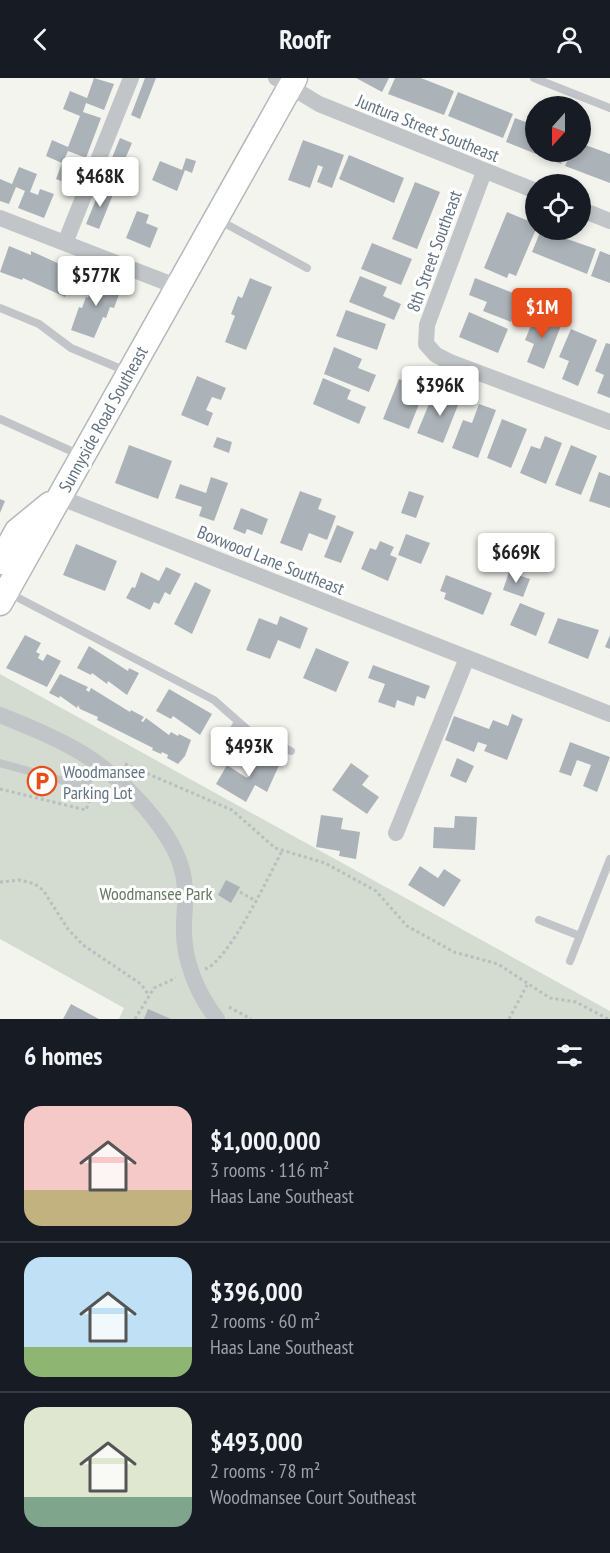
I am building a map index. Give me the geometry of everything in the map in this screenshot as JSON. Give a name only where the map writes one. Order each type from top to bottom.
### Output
[{"type":"main road","name":"Sunnyside Road Southeast","points":[[59,497],[216,219],[287,81]]},
{"type":"main road","points":[[4,580],[17,531],[59,497]]},
{"type":"street","points":[[65,243],[131,78]]},
{"type":"street","name":"Juntura Street Southeast","points":[[287,81],[319,104],[525,187]]},
{"type":"street","name":"8th Street Southeast","points":[[484,172],[427,325],[426,344],[436,355],[450,362],[610,422]]},
{"type":"street","points":[[591,213],[610,220]]},
{"type":"street","points":[[0,218],[178,287]]},
{"type":"street","name":"Boxwood Lane Southeast","points":[[59,497],[610,714]]},
{"type":"street","points":[[396,833],[467,658]]},
{"type":"street","points":[[0,715],[111,764],[176,850],[186,889],[184,936],[197,972],[200,993],[217,1019]]},
{"type":"lane","points":[[534,78],[610,108]]},
{"type":"lane","points":[[216,219],[307,268]]},
{"type":"lane","points":[[0,308],[39,324],[71,348],[130,372]]},
{"type":"lane","points":[[0,419],[83,456]]},
{"type":"lane","points":[[4,580],[214,700],[249,731],[291,751]]},
{"type":"lane","points":[[215,762],[238,722]]},
{"type":"lane","points":[[0,763],[82,786],[111,764]]},
{"type":"lane","points":[[570,961],[610,860]]},
{"type":"lane","points":[[539,920],[580,936]]},
{"type":"path","points":[[111,764],[130,764],[232,810],[282,851],[330,865],[376,891],[407,926],[454,952],[498,964],[550,998],[576,1002],[608,1019]]},
{"type":"path","points":[[0,789],[86,810],[93,793]]},
{"type":"path","points":[[135,1019],[148,994],[160,983],[212,967],[219,961],[256,901],[282,851]]},
{"type":"path","points":[[0,882],[20,880],[35,884],[43,890],[73,936],[141,984],[148,994]]},
{"type":"path","points":[[240,892],[256,901]]},
{"type":"path","points":[[173,970],[178,986]]},
{"type":"path","points":[[509,1019],[527,985]]},
{"type":"green space","name":"Woodmansee Park","points":[[0,674],[610,1011],[610,1019],[119,1019],[124,1008],[0,939]]},
{"type":"building","points":[[94,78],[114,84],[104,110],[86,103],[83,112],[101,118],[86,158],[68,151],[64,160],[82,166],[74,186],[56,179],[62,163],[46,156],[52,140],[68,147],[80,116],[63,109],[70,91],[87,98]]},
{"type":"building","points":[[145,78],[156,78],[140,119],[131,115]]},
{"type":"building","points":[[356,78],[389,78],[382,92]]},
{"type":"building","points":[[395,78],[421,78],[454,91],[444,115],[388,94]]},
{"type":"building","points":[[458,92],[513,114],[503,138],[448,116]]},
{"type":"building","points":[[515,118],[525,122],[525,150],[506,142]]},
{"type":"building","points":[[120,138],[132,143],[116,180],[105,175]]},
{"type":"building","points":[[303,140],[344,155],[332,188],[317,182],[323,167],[318,165],[310,188],[288,180]]},
{"type":"building","points":[[591,147],[610,154],[610,183],[591,174],[565,166],[567,162],[591,162]]},
{"type":"building","points":[[349,155],[404,178],[394,203],[339,179]]},
{"type":"building","points":[[186,158],[196,161],[192,173],[185,170],[177,191],[152,180],[160,161],[182,170]]},
{"type":"building","points":[[19,167],[37,174],[30,192],[38,195],[40,189],[54,194],[44,218],[18,208],[25,191],[16,187],[9,204],[0,201],[0,179],[12,184]]},
{"type":"building","points":[[415,182],[440,192],[417,249],[392,239]]},
{"type":"building","points":[[101,187],[114,192],[99,229],[86,224]]},
{"type":"building","points":[[137,211],[149,215],[146,223],[158,228],[150,248],[126,238]]},
{"type":"building","points":[[507,212],[525,219],[525,240],[531,240],[516,276],[509,273],[507,278],[484,268]]},
{"type":"building","points":[[537,240],[570,240],[596,249],[587,274],[532,252]]},
{"type":"building","points":[[372,243],[412,259],[401,285],[361,269]]},
{"type":"building","points":[[9,246],[31,255],[31,251],[75,271],[65,297],[23,278],[22,280],[0,272]]},
{"type":"building","points":[[600,251],[610,255],[610,283],[591,276]]},
{"type":"building","points":[[96,276],[122,286],[114,308],[110,307],[106,318],[103,317],[94,338],[71,330],[79,307],[82,308],[86,297],[88,298]]},
{"type":"building","points":[[360,276],[387,287],[383,296],[401,304],[394,320],[349,302]]},
{"type":"building","points":[[250,278],[272,287],[246,350],[225,342],[235,316],[231,314],[238,296],[242,298]]},
{"type":"building","points":[[475,278],[521,296],[511,322],[483,311],[487,302],[469,295]]},
{"type":"building","points":[[346,310],[386,324],[377,350],[336,336]]},
{"type":"building","points":[[469,312],[508,329],[498,353],[459,337]]},
{"type":"building","points":[[536,313],[562,323],[544,369],[527,362],[534,344],[525,340]]},
{"type":"building","points":[[571,329],[597,340],[578,386],[562,379],[569,361],[559,357]]},
{"type":"building","points":[[606,343],[610,344],[610,398],[597,393],[604,375],[595,371]]},
{"type":"building","points":[[334,347],[362,359],[358,368],[376,375],[369,392],[324,374]]},
{"type":"building","points":[[197,376],[226,388],[221,400],[212,397],[206,410],[213,413],[208,426],[181,415]]},
{"type":"building","points":[[323,378],[351,390],[347,399],[366,407],[359,424],[313,404]]},
{"type":"building","points":[[399,379],[425,389],[409,429],[383,419]]},
{"type":"building","points":[[445,389],[462,395],[443,443],[417,433],[429,404],[438,407]]},
{"type":"building","points":[[479,404],[496,410],[478,458],[452,448],[463,420],[472,423]]},
{"type":"building","points":[[502,419],[527,429],[511,468],[487,458]]},
{"type":"building","points":[[545,436],[562,443],[546,484],[520,473],[531,446],[540,449]]},
{"type":"building","points":[[217,437],[232,442],[229,453],[213,447]]},
{"type":"building","points":[[129,445],[172,461],[158,499],[115,483]]},
{"type":"building","points":[[571,445],[597,456],[581,495],[555,485]]},
{"type":"building","points":[[599,472],[610,476],[610,508],[589,501]]},
{"type":"building","points":[[211,477],[228,483],[214,521],[199,516],[202,507],[175,498],[180,484],[206,493]]},
{"type":"building","points":[[300,491],[322,499],[318,509],[336,516],[327,540],[309,533],[302,551],[280,543]]},
{"type":"building","points":[[409,491],[424,496],[416,518],[401,513]]},
{"type":"building","points":[[0,499],[5,501],[0,513]]},
{"type":"building","points":[[241,508],[268,519],[262,535],[247,529],[245,534],[233,529]]},
{"type":"building","points":[[337,525],[354,532],[341,563],[324,557]]},
{"type":"building","points":[[406,534],[430,543],[421,564],[398,555]]},
{"type":"building","points":[[380,541],[394,547],[390,555],[397,558],[388,581],[361,569],[370,548],[376,550]]},
{"type":"building","points":[[76,544],[117,561],[105,591],[63,575]]},
{"type":"building","points":[[166,567],[181,574],[170,595],[165,592],[159,604],[154,602],[150,610],[126,598],[132,587],[135,588],[141,572],[159,581]]},
{"type":"building","points":[[509,572],[530,579],[523,597],[503,590]]},
{"type":"building","points":[[446,575],[492,593],[483,615],[444,599],[446,593],[440,591]]},
{"type":"building","points":[[195,582],[211,590],[192,634],[174,624]]},
{"type":"building","points":[[520,603],[545,613],[536,636],[510,625]]},
{"type":"building","points":[[280,616],[308,628],[300,649],[278,640],[270,659],[246,650],[259,618],[277,625]]},
{"type":"building","points":[[558,618],[599,630],[588,659],[548,643]]},
{"type":"building","points":[[25,635],[41,643],[36,652],[40,654],[38,658],[43,661],[47,654],[61,661],[47,687],[6,668]]},
{"type":"building","points":[[610,635],[610,649],[605,647]]},
{"type":"building","points":[[89,646],[128,671],[129,668],[139,673],[127,695],[108,681],[107,684],[92,673],[91,675],[77,668]]},
{"type":"building","points":[[316,648],[349,662],[336,692],[303,678]]},
{"type":"building","points":[[373,665],[430,686],[425,699],[417,696],[414,706],[397,700],[395,708],[378,702],[385,684],[368,678]]},
{"type":"building","points":[[60,674],[88,687],[86,690],[89,692],[91,688],[130,712],[131,710],[144,717],[141,721],[143,722],[146,718],[169,735],[171,732],[191,740],[185,756],[178,764],[167,758],[168,755],[152,750],[153,748],[97,720],[98,717],[80,709],[78,705],[77,708],[60,696],[59,698],[49,693]]},
{"type":"building","points":[[169,689],[212,714],[200,735],[173,716],[171,719],[156,711]]},
{"type":"building","points":[[512,714],[523,719],[507,760],[484,751],[487,745],[478,742],[474,752],[445,740],[454,716],[489,729],[493,720],[508,726]]},
{"type":"building","points":[[570,742],[610,757],[597,792],[583,786],[591,765],[577,760],[571,776],[559,772]]},
{"type":"building","points":[[261,753],[280,763],[267,792],[255,785],[246,802],[216,784],[227,765],[247,778]]},
{"type":"building","points":[[457,758],[474,766],[466,783],[450,776]]},
{"type":"building","points":[[351,763],[369,776],[362,785],[379,797],[367,814],[332,790]]},
{"type":"building","points":[[321,815],[343,818],[341,829],[360,832],[356,859],[339,856],[340,851],[316,847]]},
{"type":"building","points":[[455,816],[477,817],[475,850],[433,848],[434,827],[454,828]]},
{"type":"building","points":[[420,866],[438,878],[444,869],[461,880],[444,907],[408,885]]},
{"type":"building","points":[[226,880],[240,887],[231,903],[218,895]]},
{"type":"building","points":[[71,1004],[99,1019],[63,1019]]},
{"type":"building","points":[[148,1009],[171,1019],[144,1019]]},
{"type":"place","name":"Woodmansee Parking Lot","points":[[42,781]]}]
